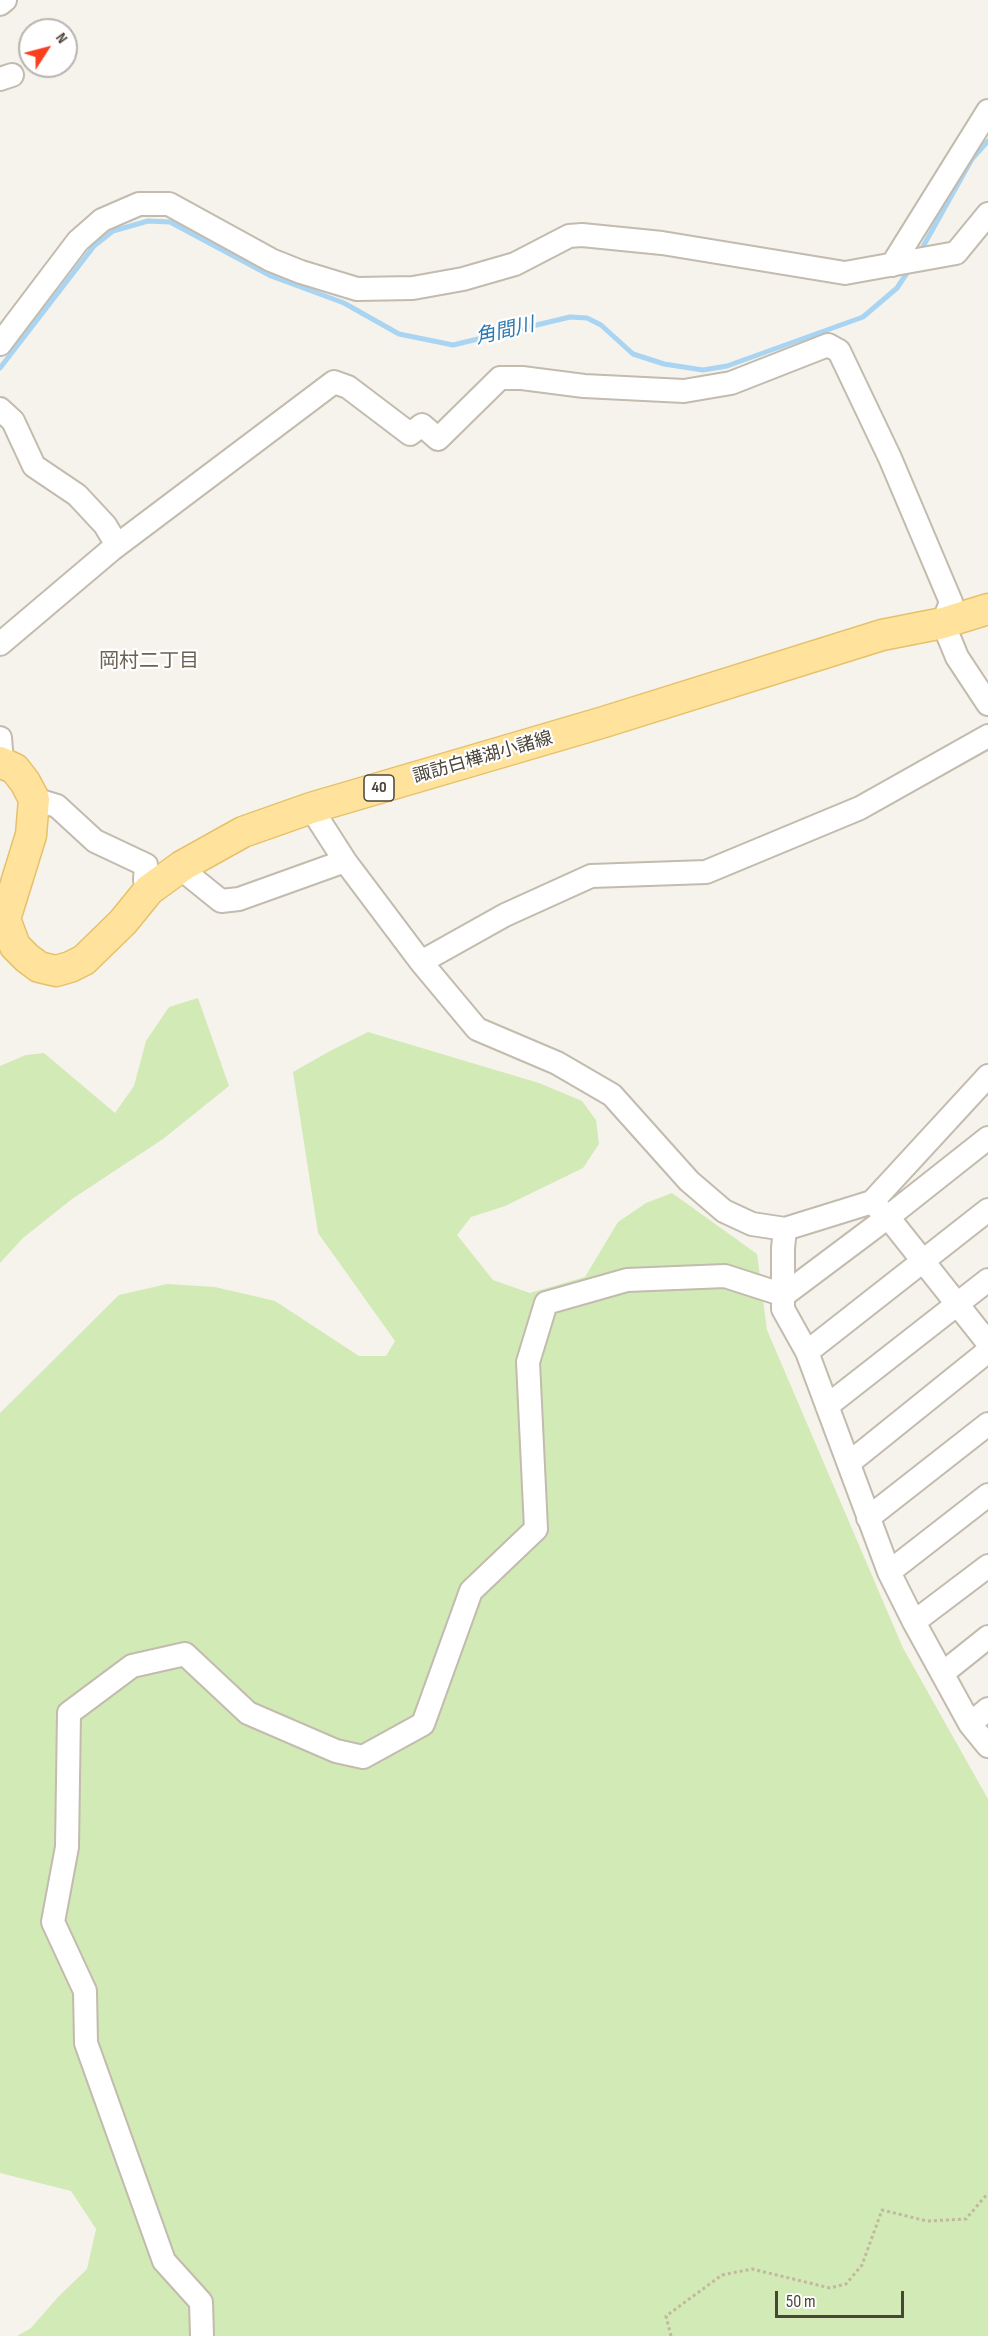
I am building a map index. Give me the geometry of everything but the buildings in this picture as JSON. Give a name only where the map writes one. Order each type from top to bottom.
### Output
[{"type":"main road","name":"諏訪白樺湖小諸線","points":[[34,799],[31,835],[5,919],[15,946],[39,967],[56,971],[70,968],[84,960],[149,890],[182,866],[243,832],[311,808],[604,722],[882,635],[944,623],[988,609]]},
{"type":"main road","points":[[1,754],[25,782],[34,799]]},
{"type":"street","points":[[0,4],[5,0]]},
{"type":"street","points":[[897,264],[988,111]]},
{"type":"street","points":[[0,344],[78,241],[102,219],[139,204],[169,204],[271,260],[357,289],[413,288],[463,279],[515,264],[569,236],[582,235],[662,243],[845,273],[956,253],[988,214]]},
{"type":"street","points":[[111,550],[334,382],[348,387],[410,434],[422,425],[438,439],[500,378],[522,378],[584,386],[684,391],[731,383],[828,345],[839,351],[890,458],[951,602],[944,623],[957,657],[988,704]]},
{"type":"street","points":[[0,409],[13,421],[34,466],[77,495],[105,525],[117,545],[0,644]]},
{"type":"street","points":[[421,962],[505,915],[591,876],[706,872],[860,808],[988,736]]},
{"type":"street","points":[[34,799],[57,807],[95,841],[146,865],[149,890]]},
{"type":"street","points":[[311,808],[345,861],[421,962],[477,1029],[557,1063],[612,1095],[689,1181],[724,1211],[752,1224],[785,1228],[880,1210],[988,1076]]},
{"type":"street","points":[[190,876],[221,901],[239,899],[345,861]]},
{"type":"street","points":[[784,1295],[880,1210],[988,1138]]},
{"type":"street","points":[[880,1210],[988,1343]]},
{"type":"street","points":[[807,1352],[988,1210]]},
{"type":"street","points":[[785,1228],[783,1309],[807,1352],[889,1572],[970,1724],[988,1746]]},
{"type":"street","points":[[202,2336],[201,2302],[164,2261],[87,2043],[85,1991],[54,1922],[67,1848],[69,1713],[132,1666],[185,1654],[248,1713],[336,1751],[363,1757],[423,1724],[471,1591],[536,1529],[528,1362],[546,1302],[627,1280],[725,1276],[784,1295]]},
{"type":"street","points":[[828,1406],[988,1280]]},
{"type":"street","points":[[849,1463],[988,1351]]},
{"type":"street","points":[[868,1518],[988,1424]]},
{"type":"street","points":[[889,1572],[988,1496]]},
{"type":"street","points":[[914,1622],[988,1566]]},
{"type":"street","points":[[943,1673],[988,1637]]},
{"type":"street","points":[[970,1724],[988,1709]]},
{"type":"path","points":[[670,2336],[666,2316],[722,2276],[752,2270],[830,2288],[846,2284],[862,2265],[882,2210],[927,2221],[966,2219],[988,2193]]},
{"type":"green space","points":[[198,998],[229,1086],[163,1139],[72,1199],[23,1238],[0,1263],[0,1066],[26,1055],[44,1053],[115,1113],[134,1086],[146,1041],[169,1007]]},
{"type":"green space","points":[[368,1032],[539,1083],[582,1101],[596,1120],[599,1144],[583,1168],[505,1206],[471,1217],[457,1235],[493,1280],[530,1293],[585,1277],[618,1222],[646,1203],[672,1193],[757,1254],[767,1330],[903,1648],[988,1799],[988,2336],[17,2336],[31,2328],[87,2269],[96,2229],[71,2191],[0,2173],[0,1413],[119,1295],[167,1284],[215,1287],[275,1301],[359,1356],[386,1356],[395,1341],[318,1233],[293,1072]]},
{"type":"waterway","name":"角間川","points":[[920,252],[972,159],[988,141]]},
{"type":"waterway","name":"角間川","points":[[0,368],[94,246],[113,231],[148,221],[170,222],[271,276],[344,303],[399,334],[453,345],[570,317],[587,318],[601,325],[633,354],[664,364],[703,370],[727,366],[863,317],[897,288],[911,267]]},
{"type":"district","name":"岡村二丁目","points":[[149,662]]}]
